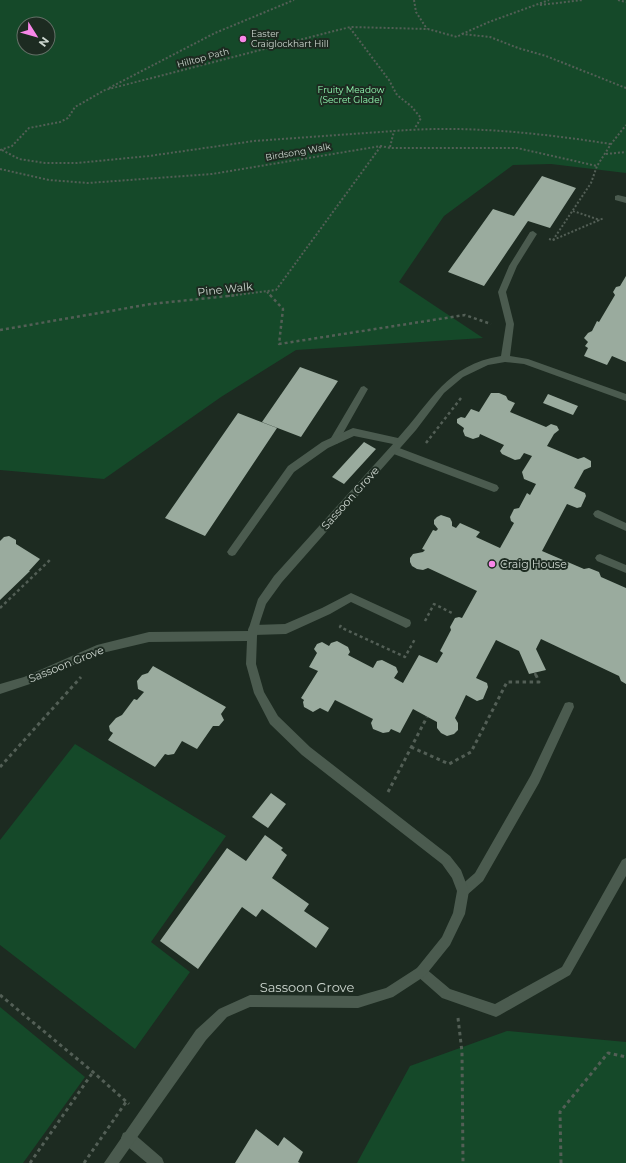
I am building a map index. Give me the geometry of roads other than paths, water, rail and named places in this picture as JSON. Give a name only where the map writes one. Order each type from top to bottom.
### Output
[{"type":"street","points":[[505,359],[510,324],[502,292],[513,266],[533,234]]},
{"type":"street","name":"Sassoon Grove","points":[[112,1163],[201,1035],[223,1013],[250,1001],[358,1002],[389,993],[421,972],[446,941],[459,914],[463,891],[456,874],[446,860],[306,751],[274,720],[259,693],[251,664],[253,633],[262,602],[278,580],[397,446],[441,391],[460,375],[486,362],[505,359],[525,361],[626,398]]},
{"type":"street","points":[[334,441],[364,389]]},
{"type":"street","points":[[232,552],[291,469],[325,445],[353,432],[397,446],[494,488]]},
{"type":"street","points":[[598,514],[626,527]]},
{"type":"street","points":[[600,558],[626,569]]},
{"type":"street","points":[[253,633],[286,629],[326,611],[352,597],[406,623]]},
{"type":"street","name":"Sassoon Grove","points":[[0,689],[26,681],[97,650],[149,638],[253,633]]},
{"type":"street","points":[[463,891],[479,877],[535,779],[569,707]]},
{"type":"street","points":[[421,972],[446,994],[496,1010],[566,971],[626,864]]},
{"type":"street","points":[[128,1138],[157,1163]]},
{"type":"place","name":"Easter Craiglockhart Hill","points":[[243,39]]},
{"type":"place","name":"Craig House","points":[[492,564]]},
{"type":"park label","name":"Fruity Meadow (Secret Glade)","points":[[351,96]]}]
